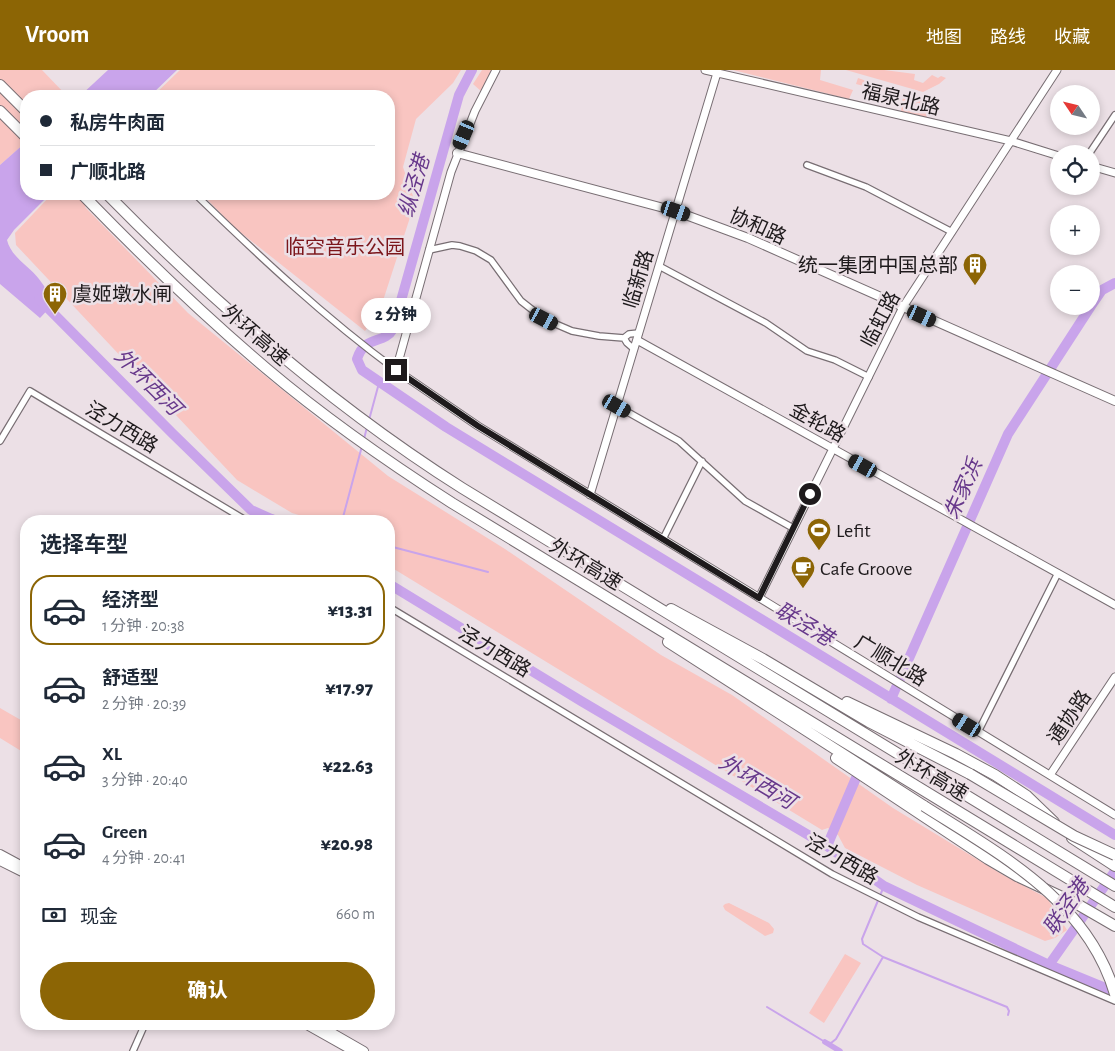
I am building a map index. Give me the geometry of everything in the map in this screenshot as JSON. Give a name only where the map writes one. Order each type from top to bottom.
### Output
[{"type":"highway","points":[[0,85],[20,105]]},
{"type":"highway","points":[[0,110],[20,131]]},
{"type":"highway","name":"外环高速","points":[[88,200],[193,303],[268,369],[368,447],[452,503],[1115,907]]},
{"type":"highway","name":"外环高速","points":[[113,200],[205,289],[280,356],[372,428],[462,488],[1115,886]]},
{"type":"highway","points":[[567,552],[705,627],[869,722],[970,774],[1112,861]]},
{"type":"highway","points":[[558,567],[690,657],[1013,864],[1059,901],[1073,916],[1094,944],[1108,973],[1115,994]]},
{"type":"highway","points":[[796,679],[956,754],[995,775],[1027,796],[1074,839],[1112,861]]},
{"type":"highway","points":[[778,714],[841,762],[988,859],[1017,876],[1077,904],[1115,926]]},
{"type":"main road","name":"协和路","points":[[457,153],[676,211],[748,238],[1115,401]]},
{"type":"main road","points":[[0,854],[20,865]]},
{"type":"main road","points":[[0,860],[20,871]]},
{"type":"main road","points":[[316,1030],[353,1051]]},
{"type":"main road","points":[[327,1030],[364,1051]]},
{"type":"street","points":[[396,370],[457,153],[475,111],[496,70]]},
{"type":"street","name":"福泉北路","points":[[705,70],[1011,141],[1050,153]]},
{"type":"street","name":"临虹路","points":[[759,598],[903,307],[1056,70]]},
{"type":"street","name":"临新路","points":[[590,494],[717,73]]},
{"type":"street","points":[[1095,145],[1115,115]]},
{"type":"street","points":[[807,165],[866,187],[952,232]]},
{"type":"street","points":[[1100,169],[1115,173]]},
{"type":"street","name":"广顺北路","points":[[201,200],[253,251],[358,342],[478,426],[1115,815]]},
{"type":"street","points":[[429,250],[452,245],[476,251],[491,260],[521,301],[544,319],[572,331],[624,338],[629,334],[638,336]]},
{"type":"street","points":[[659,266],[760,320],[807,351],[835,360],[869,377]]},
{"type":"street","name":"金轮路","points":[[638,336],[833,449],[1115,605]]},
{"type":"street","points":[[624,338],[626,344],[634,349]]},
{"type":"street","name":"泾力西路","points":[[0,441],[30,391],[237,515]]},
{"type":"street","points":[[617,406],[679,441],[745,501],[793,528]]},
{"type":"street","points":[[663,539],[702,462]]},
{"type":"street","points":[[978,732],[1058,574]]},
{"type":"street","name":"泾力西路","points":[[395,611],[832,874],[918,917],[1115,1001]]},
{"type":"street","name":"通协路","points":[[1050,776],[1115,677]]},
{"type":"street","points":[[133,1051],[142,1030]]},
{"type":"green space","points":[[0,70],[42,70],[61,90],[20,90],[20,147],[0,165]]},
{"type":"green space","name":"临空音乐公园","points":[[180,70],[461,70],[453,83],[416,119],[403,167],[415,202],[380,310],[365,331],[235,228],[208,200],[395,200],[395,90],[159,90]]},
{"type":"green space","points":[[482,70],[494,70],[482,92],[473,84]]},
{"type":"green space","points":[[733,70],[821,70],[820,80],[853,90],[849,99]]},
{"type":"green space","points":[[846,70],[884,70],[915,74],[914,80],[923,83],[932,75],[938,78],[941,76],[946,78],[923,92]]},
{"type":"green space","points":[[858,78],[909,96],[925,98],[927,118],[901,112],[903,96],[856,84]]},
{"type":"green space","points":[[46,200],[90,200],[85,207],[188,313],[388,476],[505,549],[661,655],[732,695],[893,808],[1003,875],[1047,898],[1067,930],[1055,938],[1045,941],[917,885],[845,848],[838,835],[828,828],[822,830],[395,570],[395,515],[299,515],[292,513],[237,480],[16,245],[15,233]]},
{"type":"green space","points":[[0,708],[20,720],[20,750],[0,738]]},
{"type":"green space","points":[[729,903],[769,923],[774,929],[773,933],[765,936],[725,910],[723,906]]},
{"type":"green space","points":[[845,954],[861,963],[824,1023],[809,1013]]},
{"type":"shaded area","points":[[108,70],[177,70],[156,90],[86,90]]},
{"type":"shaded area","points":[[20,147],[20,200],[44,200],[14,230],[7,240],[16,256],[35,274],[56,301],[40,318],[0,284],[0,165]]},
{"type":"waterway","name":"联泾港","points":[[472,70],[459,95],[393,329],[385,337],[370,343],[360,351],[357,359],[362,370],[446,427],[1115,835]]},
{"type":"waterway","name":"朱家浜","points":[[1100,293],[1115,283]]},
{"type":"waterway","name":"外环西河","points":[[39,299],[251,510],[262,515]]},
{"type":"waterway","name":"朱家浜","points":[[891,699],[1008,434],[1085,315]]},
{"type":"waterway","points":[[369,420],[379,383]]},
{"type":"waterway","points":[[364,439],[367,427]]},
{"type":"waterway","points":[[344,515],[362,446]]},
{"type":"waterway","name":"外环西河","points":[[251,510],[271,515]]},
{"type":"waterway","points":[[395,548],[488,572]]},
{"type":"waterway","name":"外环西河","points":[[395,588],[581,701],[827,846],[884,886],[1049,965],[1115,992]]},
{"type":"waterway","points":[[827,846],[856,778]]},
{"type":"waterway","name":"联泾港","points":[[1049,965],[1115,871]]},
{"type":"waterway","points":[[884,886],[862,939],[863,944],[883,957],[1007,1007],[1008,1015]]},
{"type":"waterway","points":[[767,1007],[825,1042],[831,1043],[836,1039],[883,957]]},
{"type":"waterway","points":[[825,1042],[840,1051]]},
{"type":"place","name":"统一集团中国总部","points":[[975,286]]},
{"type":"place","name":"虞姬墩水闸","points":[[55,315]]},
{"type":"place","name":"Lefit","points":[[819,551]]},
{"type":"place","name":"Cafe Groove","points":[[803,589]]},
{"type":"route","points":[[396,370],[478,426],[540,465],[759,598],[810,494]]},
{"type":"water label","name":"纵泾港","points":[[414,186]]}]
